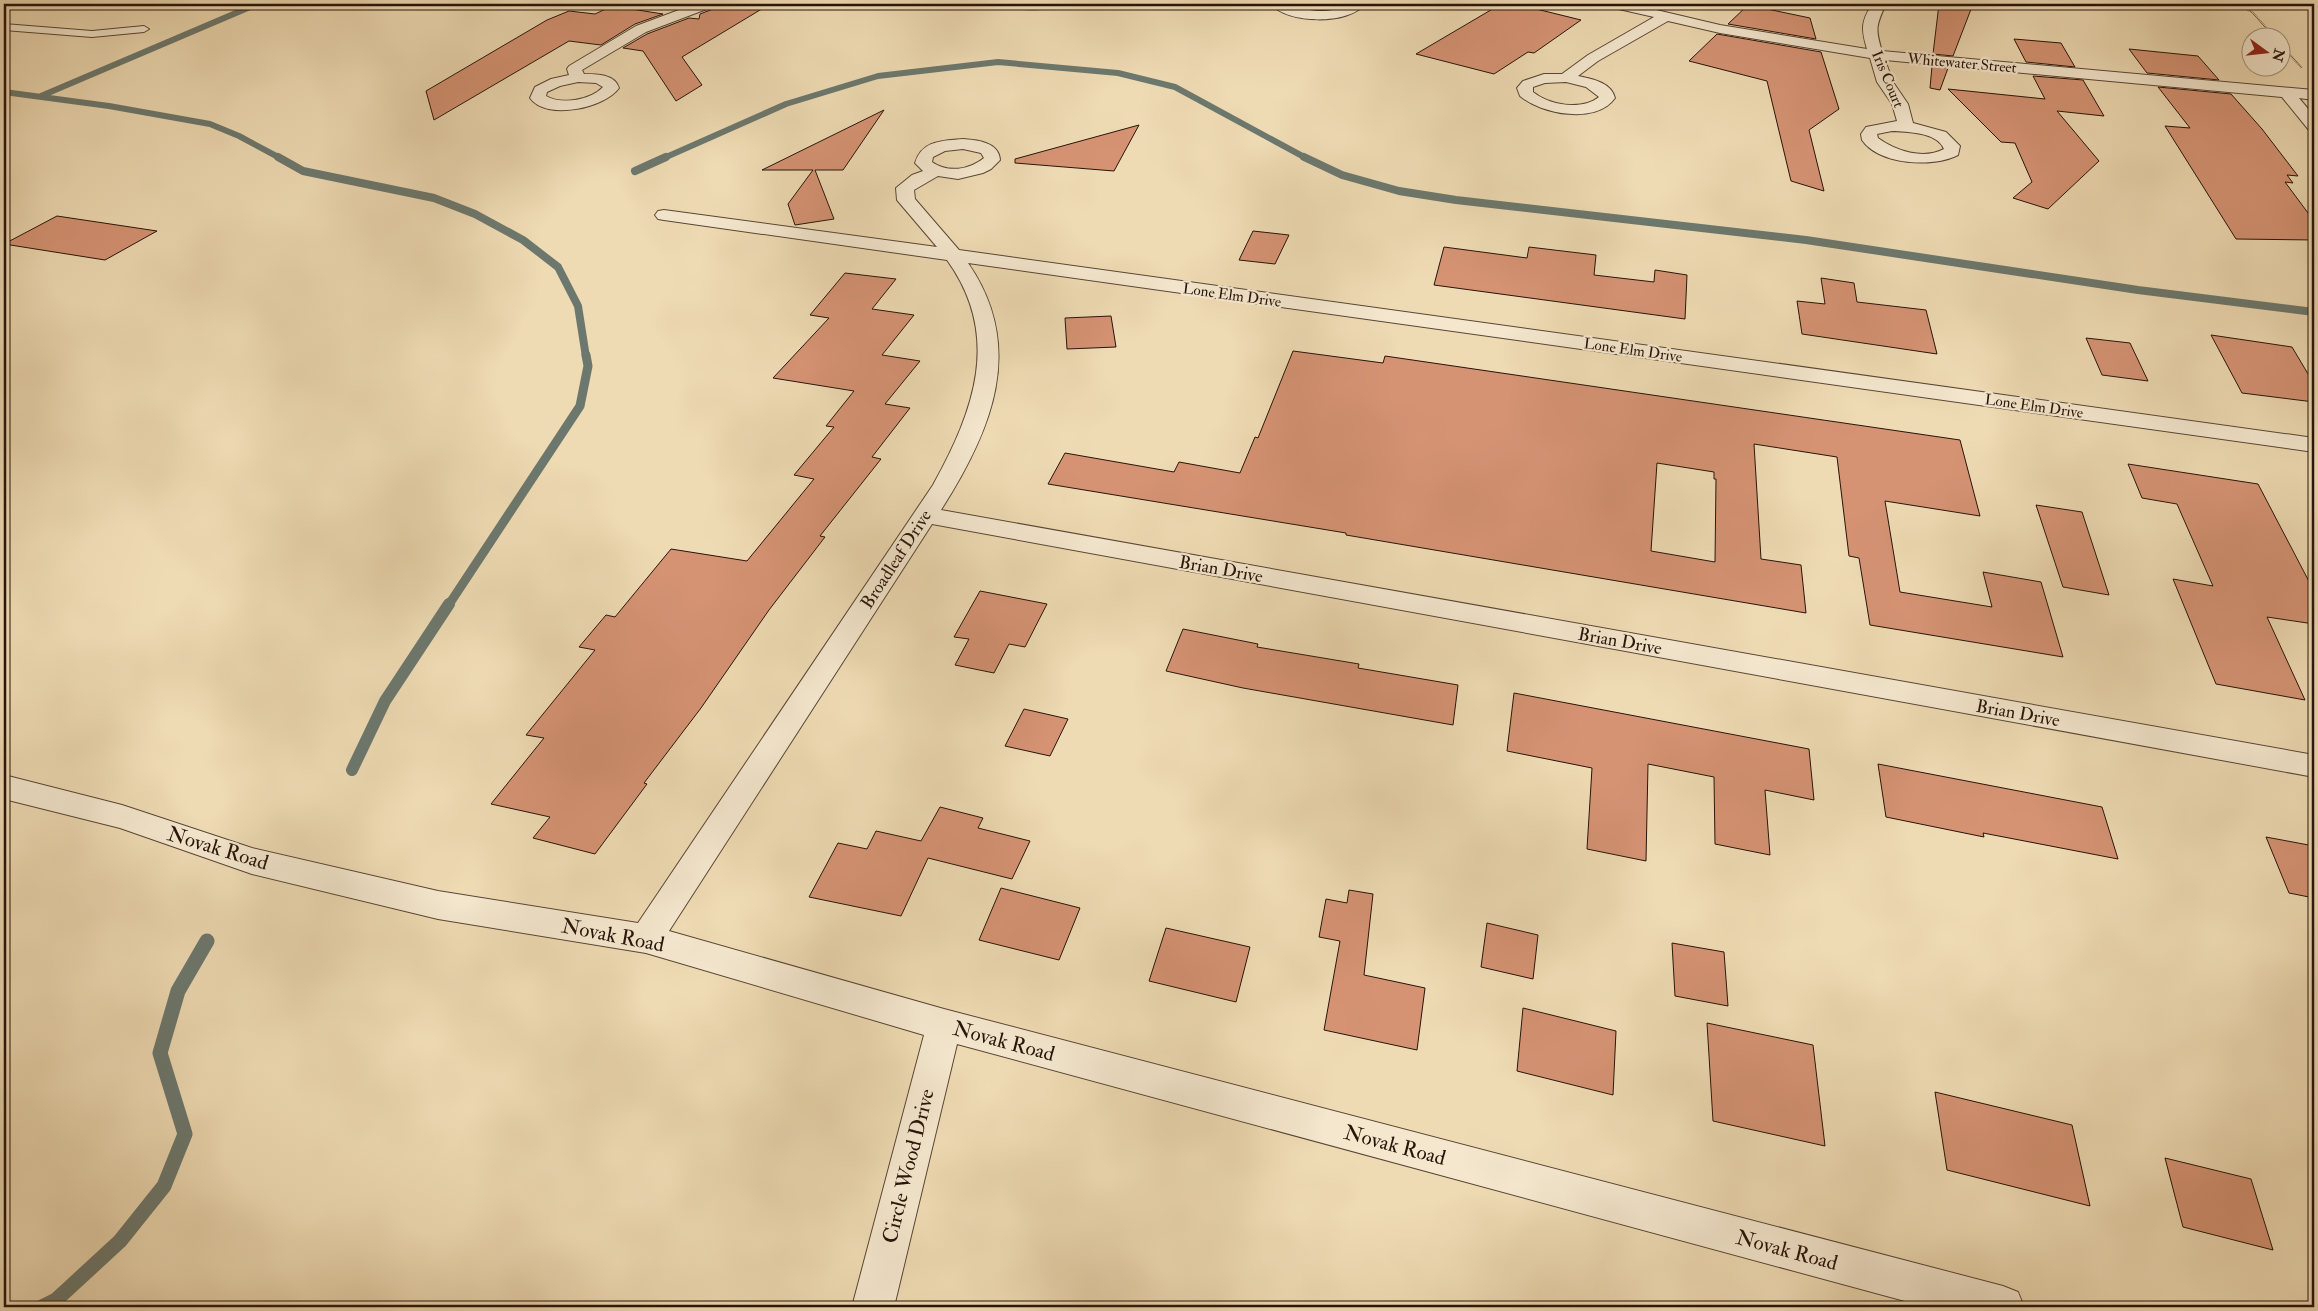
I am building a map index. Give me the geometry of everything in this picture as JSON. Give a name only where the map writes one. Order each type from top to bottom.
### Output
[{"type":"street","points":[[578,78],[574,69],[619,41],[663,19],[707,4]]},
{"type":"street","points":[[1012,4],[1051,4]]},
{"type":"street","points":[[1278,4],[1293,11],[1318,15],[1344,12],[1358,4]]},
{"type":"street","name":"Whitewater Street","points":[[1615,4],[1664,17],[1768,38],[1876,54],[2314,95]]},
{"type":"street","name":"Iris Court","points":[[1878,4],[1871,18],[1869,32],[1885,82],[1900,104],[1906,126]]},
{"type":"street","points":[[1566,78],[1593,58],[1664,17]]},
{"type":"street","points":[[2286,92],[2314,126]]},
{"type":"street","name":"Broadleaf Drive","points":[[646,939],[925,515],[965,450],[980,413],[989,371],[988,339],[982,307],[968,278],[906,200],[906,188],[918,179],[936,171]]},
{"type":"street","name":"Lone Elm Drive","points":[[664,215],[2314,445]]},
{"type":"street","name":"Brian Drive","points":[[925,515],[2314,766]]},
{"type":"street","name":"Novak Road","points":[[4,787],[122,817],[252,861],[438,905],[646,939],[944,1025],[2003,1307]]},
{"type":"street","name":"Circle Wood Drive","points":[[873,1307],[944,1025]]},
{"type":"lane","points":[[4,27],[92,34],[144,29]]},
{"type":"path","points":[[2237,4],[2252,12],[2266,28]]},
{"type":"path","points":[[2290,55],[2303,70]]},
{"type":"building","points":[[716,4],[770,4],[682,57],[702,85],[676,101],[643,51],[623,48],[647,34],[689,18],[699,19],[700,14],[713,9]]},
{"type":"building","points":[[1501,4],[1516,4],[1581,20],[1534,53],[1528,52],[1494,74],[1416,54]]},
{"type":"building","points":[[1939,4],[1973,4],[1953,56],[1933,54]]},
{"type":"building","points":[[1748,5],[1810,18],[1816,39],[1728,24]]},
{"type":"building","points":[[612,6],[663,14],[635,24],[601,45],[569,41],[434,120],[426,91],[547,20],[569,11],[595,14]]},
{"type":"building","points":[[1717,34],[1821,52],[1839,109],[1809,130],[1824,191],[1791,181],[1767,81],[1689,61]]},
{"type":"building","points":[[2014,39],[2061,43],[2075,67],[2026,62]]},
{"type":"building","points":[[2129,49],[2198,56],[2219,80],[2147,73]]},
{"type":"building","points":[[1932,66],[1948,68],[1940,90],[1930,88]]},
{"type":"building","points":[[2033,76],[2083,80],[2104,116],[2057,111],[2099,161],[2048,209],[2013,198],[2032,182],[2015,143],[2001,142],[1948,89],[2045,99]]},
{"type":"building","points":[[2158,87],[2231,94],[2262,129],[2298,176],[2287,175],[2293,183],[2285,182],[2314,221],[2314,240],[2236,239],[2165,126],[2190,128]]},
{"type":"building","points":[[884,110],[843,170],[815,170],[834,219],[795,225],[788,204],[813,170],[762,170]]},
{"type":"building","points":[[1139,125],[1114,171],[1015,163],[1015,159]]},
{"type":"building","points":[[57,216],[157,231],[105,260],[4,244]]},
{"type":"building","points":[[1253,231],[1289,235],[1275,264],[1239,260]]},
{"type":"building","points":[[1444,247],[1527,258],[1529,247],[1596,255],[1594,275],[1654,282],[1655,270],[1687,275],[1685,319],[1434,285]]},
{"type":"building","points":[[845,273],[896,279],[872,309],[914,315],[882,355],[920,361],[885,404],[910,408],[872,457],[881,459],[820,536],[825,537],[769,610],[701,708],[644,783],[647,784],[595,854],[533,838],[550,817],[491,804],[544,738],[526,735],[595,650],[579,647],[606,615],[615,617],[671,549],[747,561],[814,479],[794,475],[834,427],[826,426],[854,391],[773,378],[829,318],[810,315]]},
{"type":"building","points":[[1821,278],[1854,283],[1857,302],[1926,310],[1937,354],[1802,334],[1797,301],[1825,304]]},
{"type":"building","points":[[1111,316],[1116,347],[1067,349],[1065,318]]},
{"type":"building","points":[[2211,335],[2292,347],[2314,384],[2314,402],[2242,393]]},
{"type":"building","points":[[2086,338],[2130,343],[2148,381],[2102,375]]},
{"type":"building","points":[[1293,351],[1383,363],[1385,356],[1960,440],[1980,516],[1885,501],[1900,592],[1992,607],[1983,572],[2041,582],[2063,657],[1870,625],[1859,558],[1849,556],[1837,457],[1754,444],[1761,559],[1801,565],[1806,613],[1346,535],[1346,533],[1048,484],[1065,453],[1174,472],[1179,462],[1240,473],[1255,437],[1258,438]],"holes":[[[1657,463],[1714,472],[1714,479],[1716,479],[1715,562],[1651,551]]]},
{"type":"building","points":[[2128,464],[2258,484],[2314,591],[2314,624],[2267,617],[2305,700],[2216,684],[2173,579],[2213,586],[2177,504],[2142,498]]},
{"type":"building","points":[[2036,505],[2082,512],[2109,595],[2063,587]]},
{"type":"building","points":[[980,591],[1047,604],[1025,647],[1009,644],[994,673],[955,665],[969,639],[954,637]]},
{"type":"building","points":[[1183,629],[1258,644],[1257,647],[1359,664],[1358,668],[1458,685],[1453,725],[1243,688],[1166,671]]},
{"type":"building","points":[[1514,693],[1809,749],[1814,800],[1765,790],[1770,855],[1715,844],[1714,777],[1648,764],[1646,861],[1587,849],[1592,768],[1507,751]]},
{"type":"building","points":[[1024,709],[1068,719],[1050,756],[1005,746]]},
{"type":"building","points":[[1878,764],[2102,807],[2118,859],[1983,833],[1984,837],[1886,817]]},
{"type":"building","points":[[940,807],[983,818],[978,828],[1030,841],[1012,879],[928,858],[901,916],[809,897],[838,843],[867,849],[876,831],[921,841]]},
{"type":"building","points":[[2266,837],[2314,846],[2314,898],[2289,893]]},
{"type":"building","points":[[1001,888],[1080,908],[1059,960],[979,940]]},
{"type":"building","points":[[1349,890],[1373,894],[1364,975],[1425,988],[1417,1050],[1324,1030],[1340,941],[1319,937],[1326,899],[1347,903]]},
{"type":"building","points":[[1487,923],[1538,935],[1533,979],[1481,967]]},
{"type":"building","points":[[1166,928],[1250,947],[1236,1002],[1149,981]]},
{"type":"building","points":[[1672,943],[1724,952],[1728,1006],[1675,996]]},
{"type":"building","points":[[1523,1008],[1616,1031],[1613,1095],[1517,1071]]},
{"type":"building","points":[[1707,1023],[1813,1045],[1825,1146],[1713,1121]]},
{"type":"building","points":[[1935,1092],[2072,1125],[2090,1206],[1947,1170]]},
{"type":"building","points":[[2165,1158],[2251,1179],[2273,1250],[2183,1227]]},
{"type":"waterway","points":[[41,96],[257,4]]},
{"type":"waterway","points":[[664,158],[786,104],[878,76],[998,62],[1118,73],[1175,87],[1305,158]]},
{"type":"waterway","points":[[4,92],[109,106],[210,124],[239,136],[280,158]]},
{"type":"waterway","points":[[278,157],[303,171],[434,198],[475,214],[523,240],[558,267],[578,306],[586,357]]},
{"type":"waterway","points":[[635,171],[666,157]]},
{"type":"waterway","points":[[1305,158],[1342,175],[1399,191],[1456,200],[1806,240],[2138,290],[2314,312]]},
{"type":"waterway","points":[[448,606],[580,406],[588,366],[586,355]]},
{"type":"waterway","points":[[352,770],[385,701],[449,604]]},
{"type":"waterway","points":[[42,1307],[56,1300],[120,1241],[164,1186],[185,1134],[160,1053],[178,991],[207,941]]}]
